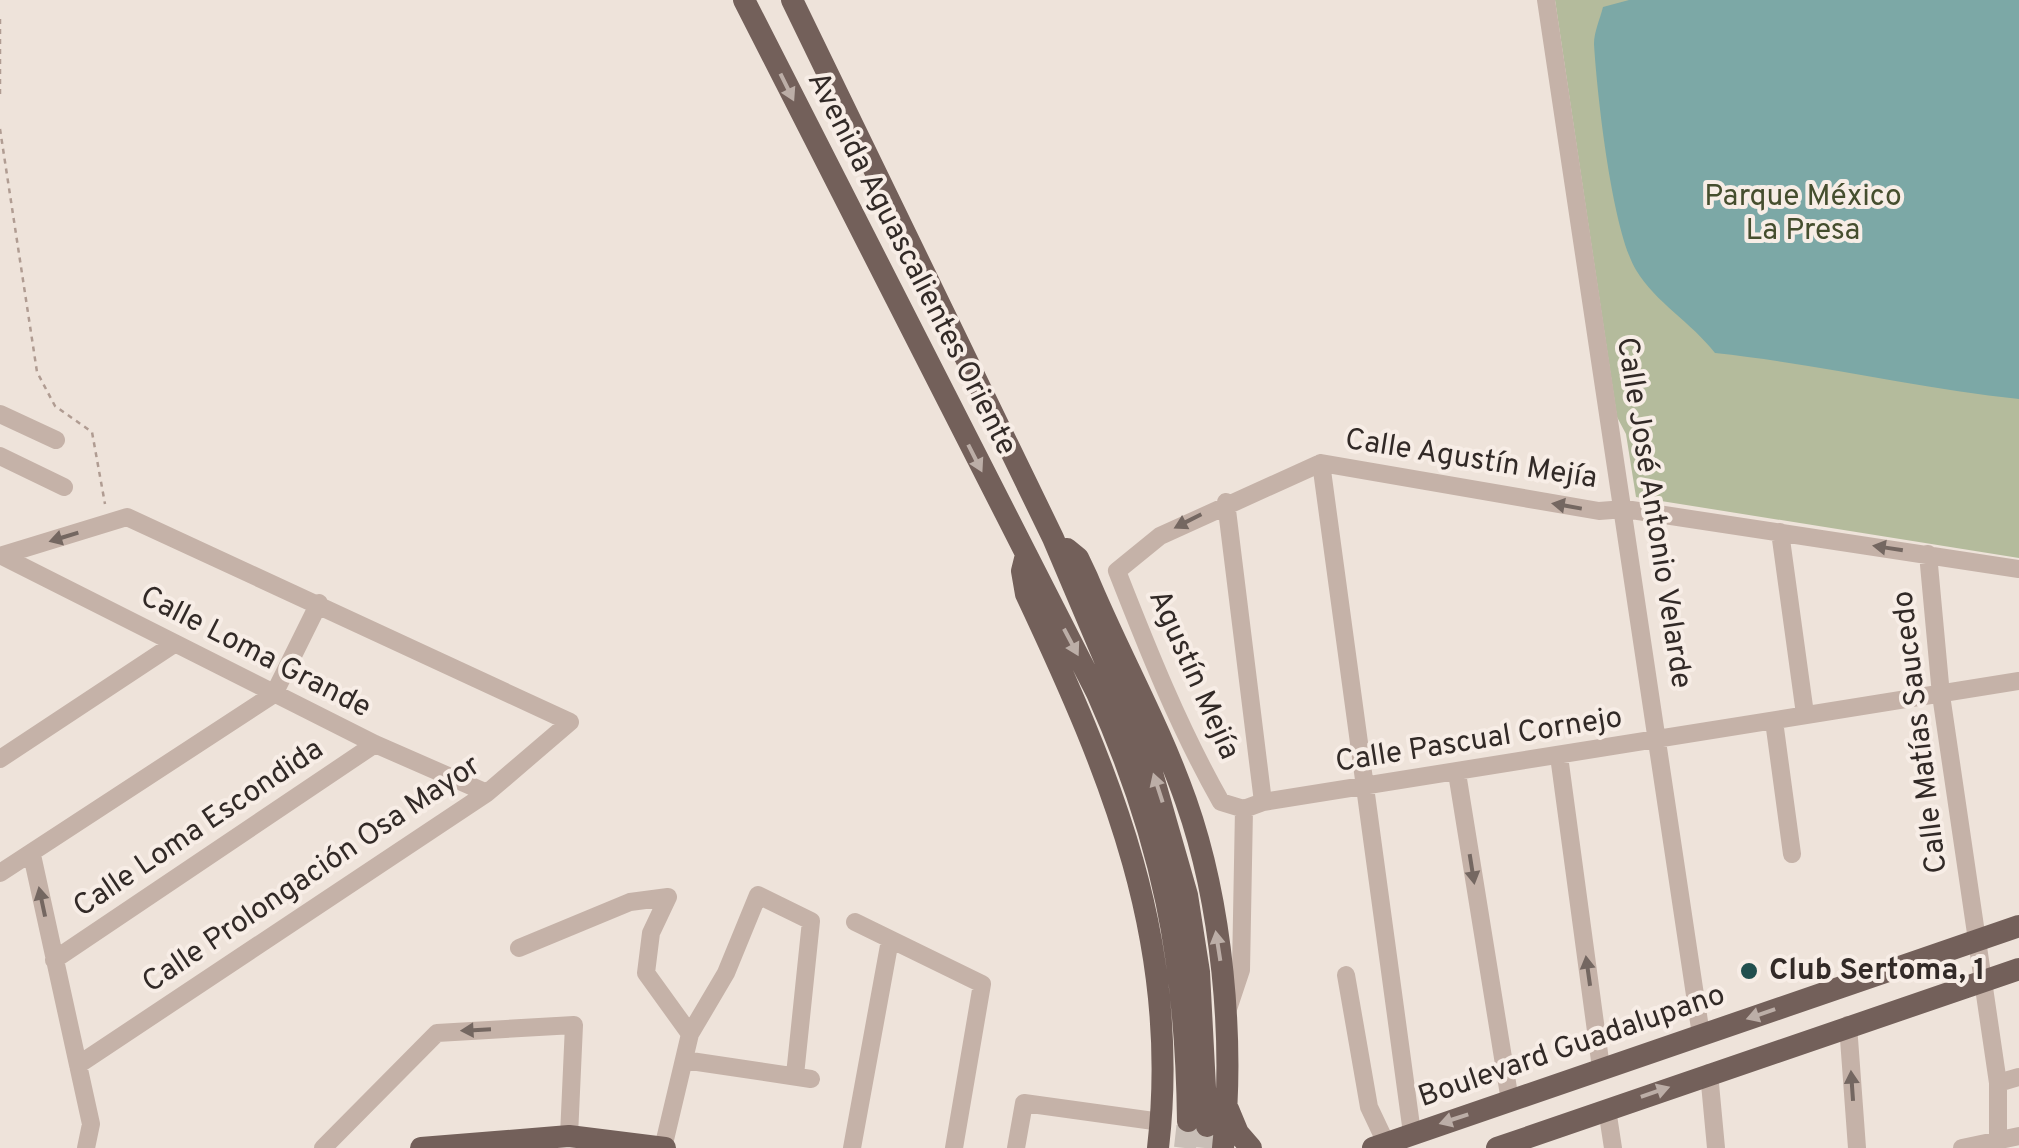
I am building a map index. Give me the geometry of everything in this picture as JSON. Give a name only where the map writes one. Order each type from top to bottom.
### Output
[{"type":"main road","name":"Avenida Aguascalientes Oriente","points":[[744,0],[1097,693],[1128,762],[1152,833],[1211,1135]]},
{"type":"main road","name":"Avenida Aguascalientes Oriente","points":[[792,0],[1053,538],[1150,766],[1172,832],[1199,972],[1211,1135]]},
{"type":"main road","name":"Avenida Aguascalientes Oriente","points":[[1053,538],[1082,568],[1187,803],[1214,916],[1224,1021],[1226,1097],[1211,1135]]},
{"type":"main road","name":"Avenida Aguascalientes Oriente","points":[[1026,556],[1022,571],[1026,594],[1108,775],[1141,888],[1159,996],[1163,1136]]},
{"type":"main road","name":"Boulevard Guadalupano","points":[[1379,1146],[2019,926]]},
{"type":"main road","points":[[1508,1146],[1607,1108],[2019,969]]},
{"type":"main road","points":[[1226,1097],[1232,1122],[1251,1148]]},
{"type":"main road","points":[[421,1148],[569,1136],[664,1148]]},
{"type":"street","name":"Calle José Antonio Velarde","points":[[1546,0],[1701,1035]]},
{"type":"street","points":[[0,414],[56,440]]},
{"type":"street","points":[[0,456],[64,487]]},
{"type":"street","points":[[1321,463],[1362,788],[1412,1133]]},
{"type":"street","name":"Calle Agustín Mejía","points":[[1117,571],[1160,536],[1226,502],[1321,463],[1599,511],[1625,509],[2019,570]]},
{"type":"street","points":[[1226,502],[1263,802]]},
{"type":"street","points":[[0,873],[274,694],[319,603],[127,517],[1,556]]},
{"type":"street","points":[[1780,532],[1805,714]]},
{"type":"street","name":"Calle Matías Saucedo","points":[[1928,554],[1941,695],[1998,1083],[1998,1141]]},
{"type":"street","name":"Calle Loma Grande","points":[[1,556],[376,744],[487,793]]},
{"type":"street","name":"Agustín Mejía","points":[[1117,571],[1163,689],[1200,765],[1221,802],[1244,810]]},
{"type":"street","name":"Calle Prolongación Osa Mayor","points":[[78,1066],[487,793],[570,722],[319,603]]},
{"type":"street","points":[[0,759],[174,644]]},
{"type":"street","name":"Calle Pascual Cornejo","points":[[1244,810],[1263,802],[2019,681]]},
{"type":"street","points":[[1774,721],[1792,854]]},
{"type":"street","name":"Calle Loma Escondida","points":[[54,960],[376,744]]},
{"type":"street","points":[[1559,756],[1601,1068]]},
{"type":"street","points":[[1456,773],[1510,1101]]},
{"type":"street","points":[[1224,1021],[1241,970],[1244,810]]},
{"type":"street","points":[[32,855],[91,1124],[87,1146]]},
{"type":"street","points":[[664,1148],[684,1060],[690,1034],[726,973],[758,895],[811,921],[803,1077],[684,1060]]},
{"type":"street","points":[[519,948],[630,902],[668,897],[651,932],[646,973],[690,1034]]},
{"type":"street","points":[[855,922],[982,984],[954,1148]]},
{"type":"street","points":[[852,1148],[890,940]]},
{"type":"street","points":[[1346,976],[1379,1146]]},
{"type":"street","points":[[323,1148],[437,1032],[574,1025],[569,1136]]},
{"type":"street","points":[[1848,1025],[1857,1148]]},
{"type":"street","points":[[1709,1074],[1716,1148]]},
{"type":"street","points":[[1998,1083],[2019,1077]]},
{"type":"street","points":[[1016,1148],[1024,1102],[1163,1136]]},
{"type":"street","points":[[1607,1108],[1613,1148]]},
{"type":"street","points":[[1962,1148],[2019,1136]]},
{"type":"path","points":[[0,19],[0,96]]},
{"type":"path","points":[[0,130],[37,372],[55,406],[92,432],[108,523]]},
{"type":"green space","name":"Parque México La Presa","points":[[1555,0],[2019,0],[2019,558],[1636,497],[1626,434],[1617,417]]},
{"type":"water","name":"Parque México La Presa","points":[[1629,0],[2019,0],[2019,399],[1715,353],[1653,293],[1636,270],[1620,225],[1607,161],[1596,66],[1594,39],[1603,7]]},
{"type":"tunnel","points":[[1185,1148],[1188,1121]]},
{"type":"tunnel","points":[[1205,1148],[1207,1126]]},
{"type":"place","name":"Club Sertoma, 1","points":[[1749,971]]}]
